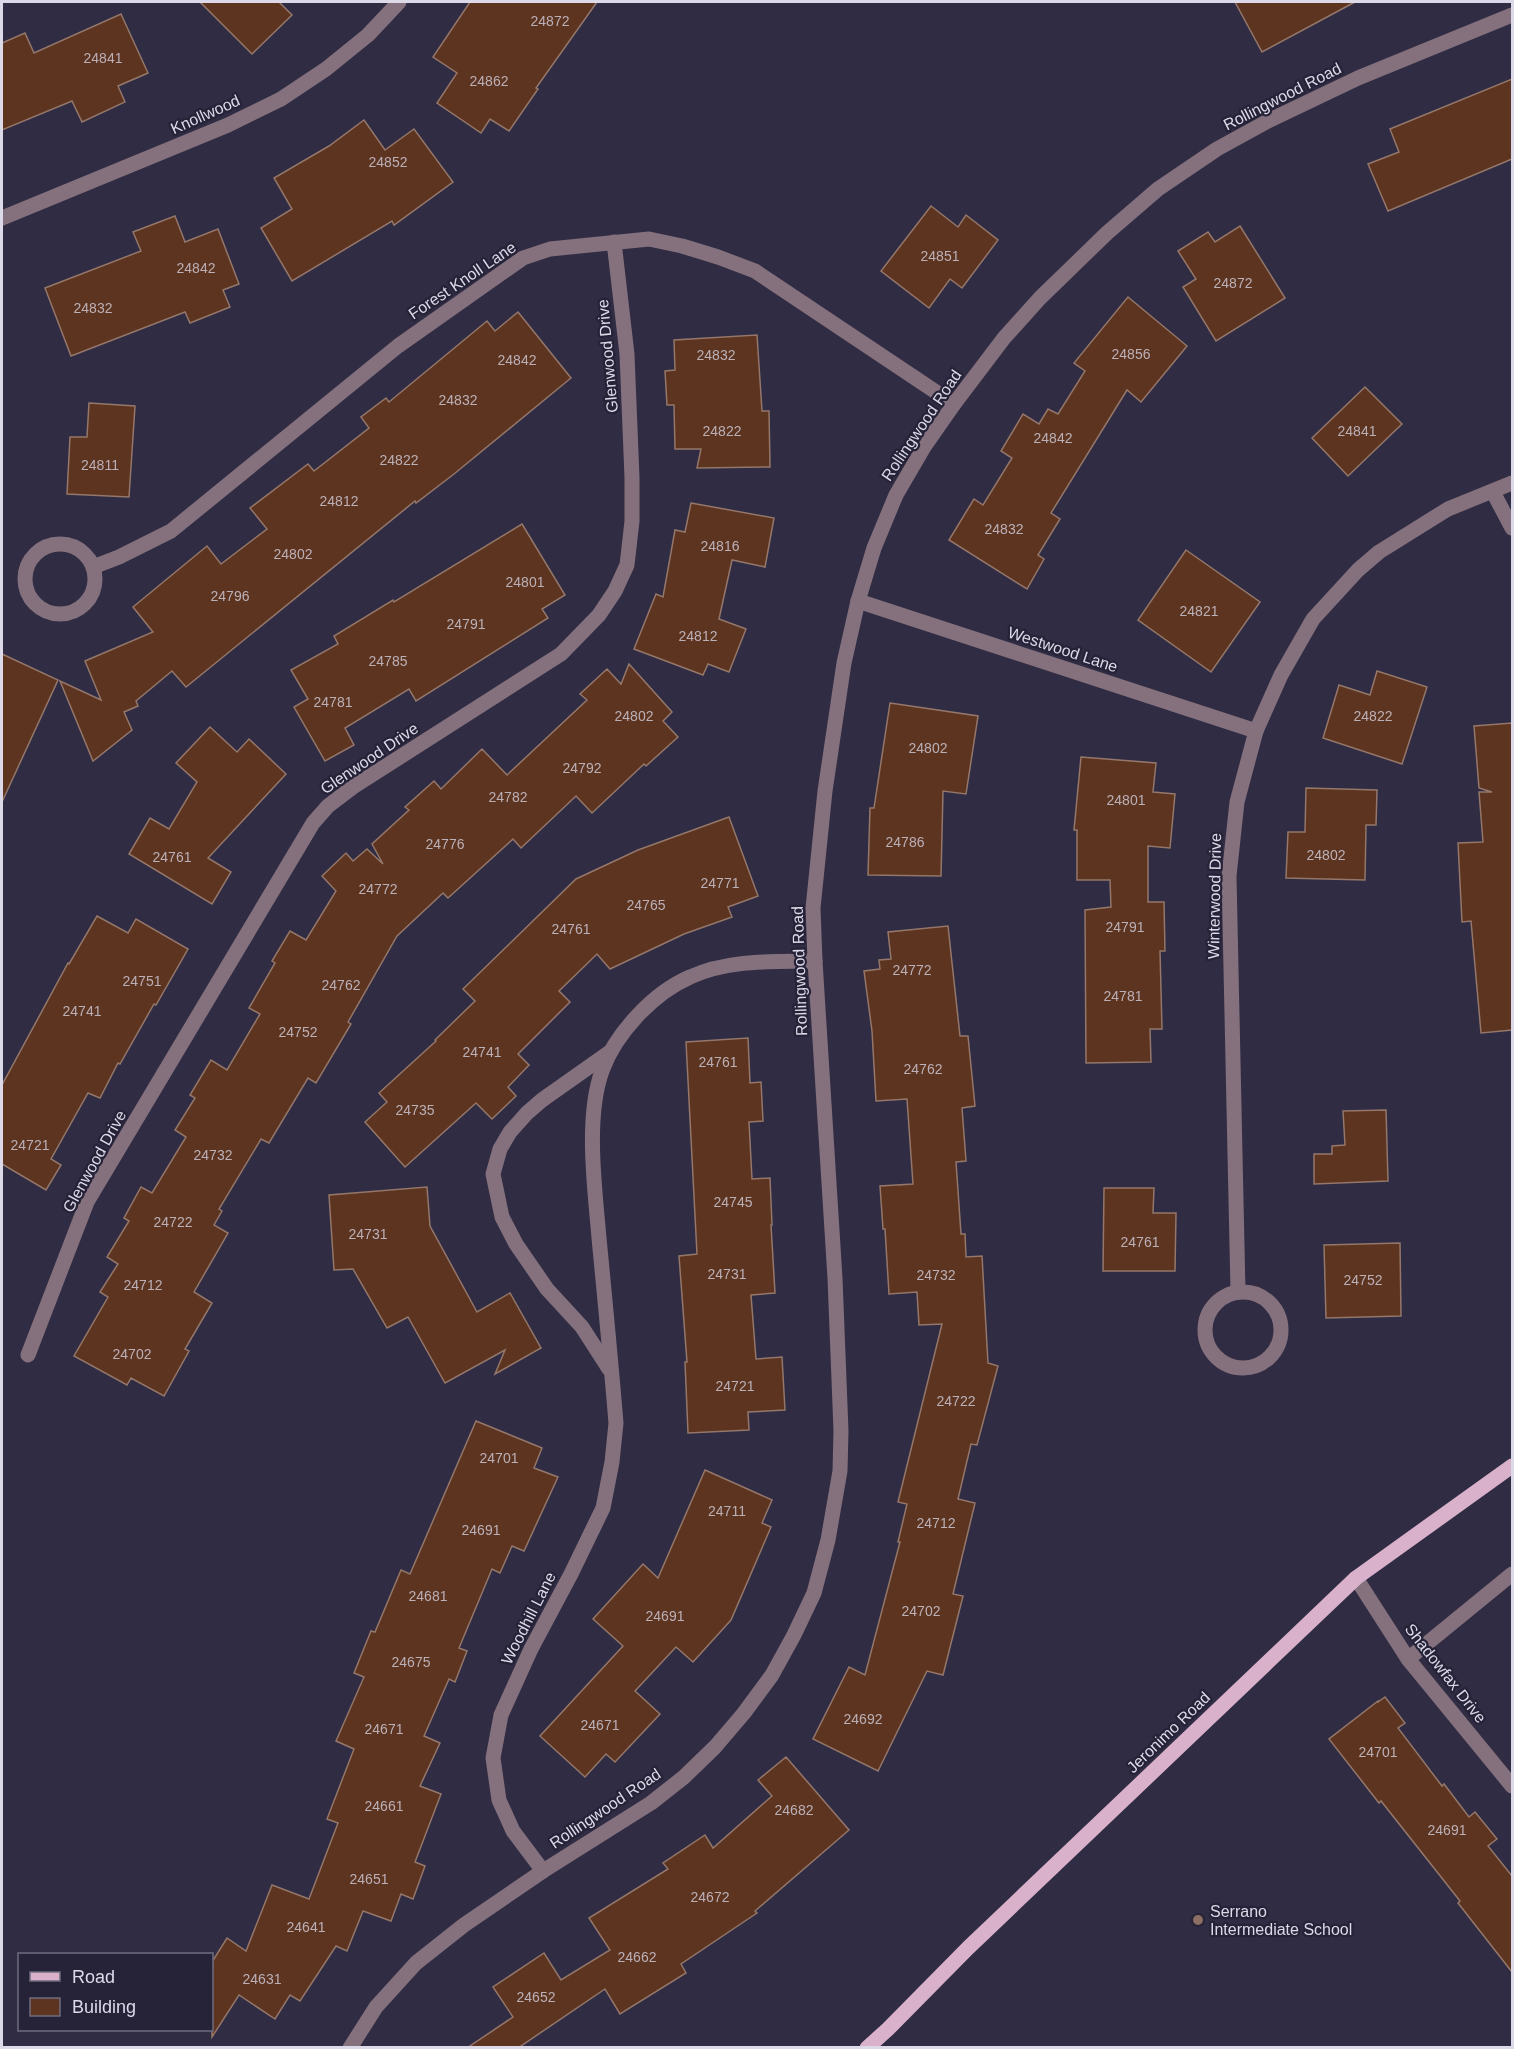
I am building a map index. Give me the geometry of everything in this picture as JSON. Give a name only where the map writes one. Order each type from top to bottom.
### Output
[{"type":"main road","name":"Jeronimo Road","points":[[867,2048],[968,1948],[1356,1578],[1512,1466]]},
{"type":"street","name":"Knollwood","points":[[2,218],[228,125],[281,99],[326,69],[368,35],[399,2]]},
{"type":"street","name":"Rollingwood Road","points":[[350,2048],[376,2007],[416,1963],[464,1924],[651,1803],[684,1777],[715,1747],[772,1675],[814,1593],[828,1540],[840,1471],[841,1431],[835,1278],[813,908],[824,802],[844,663],[858,601],[874,548],[896,495],[924,447],[1004,338],[1048,290],[1107,233],[1158,189],[1217,148],[1268,121],[1358,78],[1512,15]]},
{"type":"street","name":"Forest Knoll Lane","points":[[93,567],[119,557],[171,531],[398,346],[523,258],[550,249],[649,239],[718,257],[754,271],[954,404]]},
{"type":"street","name":"Glenwood Drive","points":[[28,1355],[87,1203],[313,823],[328,806],[353,786],[561,654],[599,615],[615,591],[627,565],[632,521],[632,478],[627,354],[614,242]]},
{"type":"street","name":"Winterwood Drive","points":[[1238,1292],[1228,917],[1229,876],[1237,802],[1256,731],[1281,675],[1307,629],[1338,590],[1379,552],[1448,509],[1512,483]]},
{"type":"street","points":[[1493,492],[1512,528]]},
{"type":"street","points":[[70,545],[80,550],[93,567],[95,579],[86,602],[66,614],[43,610],[33,602],[27,591],[26,569],[39,550],[49,546],[70,545]]},
{"type":"street","name":"Westwood Lane","points":[[858,601],[1256,731]]},
{"type":"street","name":"Woodhill Lane","points":[[543,1871],[513,1831],[499,1800],[493,1758],[501,1715],[531,1649],[603,1508],[612,1462],[616,1423],[592,1149],[595,1101],[601,1072],[617,1041],[644,1009],[662,992],[690,976],[748,962],[815,961]]},
{"type":"street","name":"Woodhill Lane","points":[[610,1053],[527,1113],[510,1132],[500,1149],[493,1174],[502,1217],[516,1244],[546,1290],[582,1327],[611,1372]]},
{"type":"street","points":[[1238,1292],[1252,1293],[1264,1298],[1273,1307],[1279,1319],[1281,1332],[1278,1345],[1270,1356],[1260,1364],[1247,1368],[1225,1363],[1215,1356],[1208,1346],[1205,1335],[1210,1312],[1217,1302],[1238,1292]]},
{"type":"street","points":[[1408,1659],[1512,1574]]},
{"type":"street","name":"Shadowfax Drive","points":[[1356,1578],[1408,1659],[1512,1785]]},
{"type":"building","points":[[200,2],[279,2],[292,15],[252,54]]},
{"type":"building","points":[[470,2],[597,2],[536,88],[538,89],[509,131],[490,119],[481,133],[437,103],[457,73],[433,57]]},
{"type":"building","points":[[1235,2],[1355,2],[1262,52]]},
{"type":"building","points":[[121,14],[148,73],[118,86],[125,102],[82,122],[72,101],[2,130],[2,43],[25,33],[34,53]]},
{"type":"building","points":[[1512,79],[1512,159],[1388,211],[1368,164],[1399,152],[1390,129]]},
{"type":"building","points":[[364,120],[385,150],[414,129],[453,182],[394,225],[392,221],[292,281],[261,228],[292,209],[274,178],[329,146]]},
{"type":"building","points":[[931,206],[958,227],[966,215],[998,240],[962,288],[950,279],[929,308],[881,271]]},
{"type":"building","points":[[175,216],[185,242],[218,229],[239,284],[223,290],[230,307],[190,323],[185,312],[71,356],[45,288],[141,251],[133,232]]},
{"type":"building","points":[[1240,226],[1285,298],[1216,341],[1183,287],[1196,279],[1178,251],[1208,232],[1215,242]]},
{"type":"building","points":[[1128,297],[1187,346],[1141,402],[1127,390],[1051,513],[1060,519],[1038,555],[1044,559],[1027,589],[949,540],[974,499],[983,505],[1012,458],[1001,451],[1023,414],[1039,424],[1048,409],[1058,414],[1085,371],[1074,363]]},
{"type":"building","points":[[518,312],[571,378],[186,687],[172,671],[136,701],[138,706],[124,712],[132,730],[93,761],[60,681],[101,700],[85,661],[153,632],[133,607],[207,546],[221,564],[267,529],[250,508],[308,464],[314,471],[369,428],[361,417],[386,398],[389,402],[487,321],[495,331]]},
{"type":"building","points":[[757,335],[762,411],[769,411],[770,467],[697,468],[701,449],[675,449],[674,405],[667,405],[665,371],[675,370],[674,340]]},
{"type":"building","points":[[1365,387],[1402,424],[1348,476],[1312,438]]},
{"type":"building","points":[[89,403],[135,406],[129,497],[67,494],[70,437],[87,437]]},
{"type":"building","points":[[691,503],[774,518],[765,567],[732,560],[719,619],[746,629],[729,672],[708,664],[703,675],[634,649],[656,594],[663,597],[675,530],[685,532]]},
{"type":"building","points":[[522,524],[565,595],[542,609],[548,618],[416,701],[409,689],[345,728],[354,745],[325,761],[294,707],[308,699],[291,670],[338,644],[334,636]]},
{"type":"building","points":[[1186,550],[1260,602],[1211,672],[1138,620]]},
{"type":"building","points":[[2,654],[58,680],[2,802]]},
{"type":"building","points":[[629,664],[672,712],[663,721],[678,737],[646,766],[644,764],[592,813],[576,796],[521,848],[513,839],[448,898],[443,893],[397,936],[348,1022],[351,1024],[316,1083],[308,1078],[269,1143],[261,1139],[219,1209],[222,1211],[214,1225],[228,1233],[194,1292],[212,1303],[185,1349],[189,1351],[164,1396],[131,1378],[127,1385],[74,1356],[108,1297],[100,1292],[118,1264],[107,1257],[129,1221],[124,1218],[141,1187],[152,1193],[186,1137],[175,1130],[195,1098],[190,1095],[211,1060],[227,1070],[260,1014],[249,1008],[290,931],[306,940],[336,891],[322,876],[346,853],[353,861],[367,849],[383,864],[372,844],[409,810],[405,807],[434,781],[441,789],[482,749],[507,775],[587,700],[580,694],[607,669],[621,684]]},
{"type":"building","points":[[1377,671],[1427,687],[1402,764],[1323,738],[1339,685],[1370,695]]},
{"type":"building","points":[[890,703],[978,716],[966,794],[943,791],[941,876],[868,875],[870,808],[874,808]]},
{"type":"building","points":[[1512,723],[1512,1030],[1481,1033],[1471,921],[1462,922],[1458,843],[1483,842],[1479,792],[1492,792],[1479,788],[1474,726]]},
{"type":"building","points":[[210,727],[237,752],[249,739],[286,774],[208,858],[231,872],[212,904],[129,854],[150,818],[169,829],[197,782],[176,763]]},
{"type":"building","points":[[1081,757],[1156,763],[1153,792],[1175,794],[1170,848],[1148,846],[1148,902],[1164,902],[1165,951],[1160,951],[1162,1029],[1150,1029],[1151,1062],[1086,1063],[1085,910],[1111,907],[1110,880],[1077,880],[1077,830],[1074,830]]},
{"type":"building","points":[[1306,788],[1377,790],[1376,825],[1366,825],[1365,880],[1286,878],[1288,832],[1305,832]]},
{"type":"building","points":[[729,817],[758,896],[728,907],[732,917],[684,934],[610,969],[597,954],[559,991],[570,1002],[518,1054],[529,1065],[508,1087],[516,1096],[492,1119],[476,1103],[405,1167],[365,1122],[387,1102],[379,1093],[436,1041],[475,1001],[463,989],[576,879],[638,850]]},
{"type":"building","points":[[97,916],[128,933],[136,919],[188,949],[120,1064],[118,1063],[100,1098],[88,1093],[51,1159],[61,1165],[46,1190],[2,1164],[2,1085],[68,963]]},
{"type":"building","points":[[948,926],[960,1036],[968,1036],[975,1106],[962,1108],[966,1161],[956,1162],[961,1234],[965,1234],[966,1257],[982,1256],[988,1363],[998,1366],[977,1445],[971,1444],[958,1499],[975,1503],[953,1594],[963,1596],[943,1675],[927,1671],[878,1771],[813,1739],[849,1667],[865,1675],[900,1542],[898,1542],[907,1504],[898,1502],[942,1324],[919,1325],[917,1292],[889,1294],[880,1186],[913,1184],[907,1099],[876,1101],[872,1031],[864,971],[880,969],[879,960],[891,959],[888,932]]},
{"type":"building","points":[[748,1038],[750,1083],[761,1082],[763,1121],[749,1122],[752,1179],[770,1178],[775,1293],[751,1295],[756,1359],[782,1357],[785,1410],[748,1412],[749,1430],[688,1433],[685,1362],[687,1362],[679,1256],[697,1254],[686,1042]]},
{"type":"building","points":[[1386,1110],[1388,1181],[1314,1184],[1314,1154],[1332,1154],[1332,1146],[1345,1145],[1343,1111]]},
{"type":"building","points":[[427,1187],[430,1226],[477,1312],[510,1293],[541,1348],[495,1374],[505,1350],[445,1383],[408,1317],[387,1328],[353,1269],[334,1270],[329,1195]]},
{"type":"building","points":[[1104,1188],[1154,1188],[1153,1213],[1176,1213],[1175,1271],[1103,1271]]},
{"type":"building","points":[[1400,1243],[1401,1316],[1326,1318],[1324,1245]]},
{"type":"building","points":[[476,1421],[542,1448],[534,1468],[558,1477],[524,1551],[512,1546],[500,1573],[492,1569],[459,1648],[467,1651],[455,1682],[449,1679],[424,1736],[440,1743],[420,1786],[441,1794],[415,1862],[425,1866],[413,1899],[401,1894],[391,1921],[363,1911],[347,1951],[336,1946],[300,2001],[290,1995],[275,2019],[239,1995],[212,2037],[213,1960],[227,1938],[246,1951],[272,1885],[309,1899],[338,1823],[327,1819],[354,1749],[336,1741],[364,1677],[354,1673],[371,1631],[375,1632],[401,1570],[410,1574]]},
{"type":"building","points":[[705,1470],[772,1500],[762,1523],[771,1527],[731,1620],[693,1662],[676,1647],[635,1691],[660,1714],[615,1762],[606,1754],[585,1777],[540,1736],[623,1646],[593,1619],[643,1564],[658,1578]]},
{"type":"building","points":[[1385,1697],[1405,1723],[1398,1728],[1442,1786],[1444,1784],[1469,1817],[1475,1812],[1497,1839],[1488,1846],[1512,1876],[1512,1972],[1458,1903],[1460,1901],[1329,1739]]},
{"type":"building","points":[[786,1757],[849,1830],[755,1911],[757,1913],[681,1964],[686,1973],[620,2014],[605,1989],[518,2048],[467,2048],[513,2017],[493,1987],[544,1953],[561,1980],[610,1950],[589,1918],[668,1869],[663,1863],[705,1835],[713,1848],[772,1796],[758,1780]]},
{"type":"place","name":"Serrano Intermediate School","points":[[1198,1920]]}]
